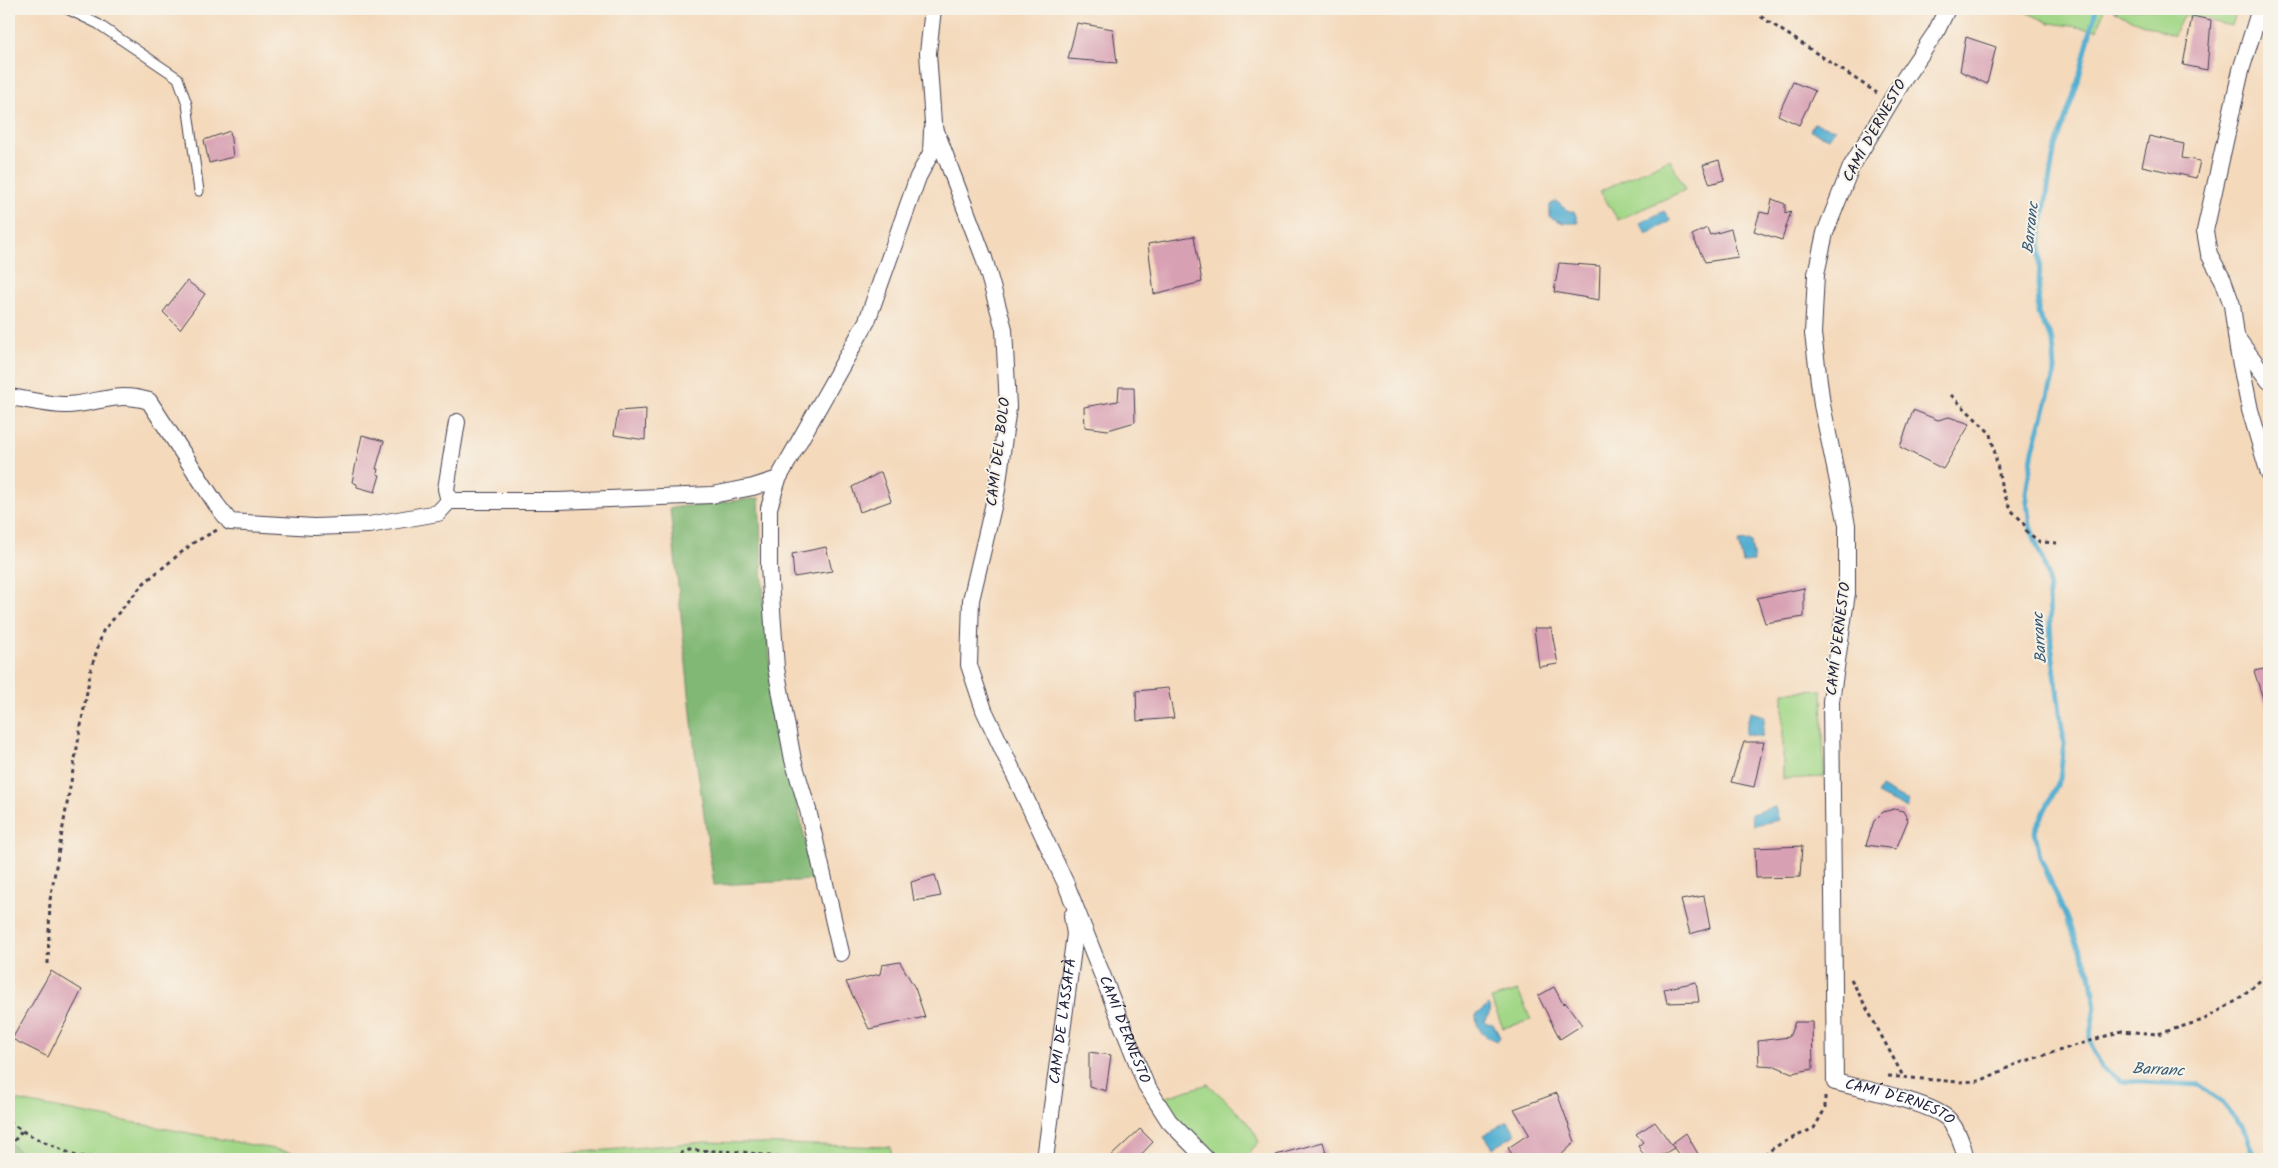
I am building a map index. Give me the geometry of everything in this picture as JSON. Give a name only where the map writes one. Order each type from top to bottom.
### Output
[{"type":"street","name":"CAMÍ DEL BOLO","points":[[932,9],[928,53],[932,123],[984,258],[1004,329],[1008,407],[997,490],[971,600],[969,665],[984,710],[1066,884]]},
{"type":"street","name":"CAMÍ D'ERNESTO","points":[[1947,9],[1936,32],[1890,102],[1851,167],[1826,233],[1816,279],[1813,334],[1822,405],[1847,525],[1847,593],[1831,701],[1835,1082],[1921,1105],[1948,1119],[1962,1140],[1966,1159]]},
{"type":"street","points":[[2260,9],[2241,70],[2204,231],[2209,254],[2223,280],[2232,305],[2238,350],[2250,410],[2269,474]]},
{"type":"street","points":[[841,953],[794,760],[776,668],[771,617],[769,508],[778,479],[867,321],[918,176],[931,153],[932,123]]},
{"type":"street","points":[[2237,338],[2269,381]]},
{"type":"street","points":[[9,397],[66,405],[104,397],[134,396],[149,401],[216,504],[230,522],[314,527],[369,525],[438,513],[449,501],[712,495],[754,487],[778,479]]},
{"type":"street","points":[[449,501],[446,489],[457,422]]},
{"type":"street","name":"CAMÍ D'ERNESTO","points":[[1066,884],[1146,1086],[1169,1121],[1206,1159]]},
{"type":"street","name":"CAMÍ DE L'ASSAFÀ","points":[[1045,1159],[1075,934],[1066,884]]},
{"type":"lane","points":[[67,9],[98,24],[178,78],[187,104],[199,191]]},
{"type":"path","points":[[1759,9],[1760,16],[1890,102]]},
{"type":"path","points":[[1951,395],[1991,434],[2002,489],[2011,510],[2023,522],[2027,532],[2040,542],[2059,543]]},
{"type":"path","points":[[48,964],[50,900],[88,687],[102,631],[144,583],[193,543],[230,522]]},
{"type":"path","points":[[1846,970],[1904,1078]]},
{"type":"path","points":[[1884,1075],[1958,1082],[1980,1081],[2016,1064],[2122,1031],[2158,1034],[2203,1020],[2236,1001],[2269,973]]},
{"type":"path","points":[[9,1122],[22,1131],[76,1156],[110,1159]]},
{"type":"path","points":[[1757,1159],[1780,1144],[1814,1128]]},
{"type":"path","points":[[9,1147],[22,1131]]},
{"type":"path","points":[[665,1159],[689,1150],[743,1152],[789,1159]]},
{"type":"green space","points":[[2019,9],[2104,9],[2098,30],[2050,23]]},
{"type":"green space","points":[[2113,9],[2237,9],[2232,26],[2185,16],[2177,27],[2174,36],[2121,15]]},
{"type":"green space","points":[[1670,159],[1685,190],[1618,220],[1600,191]]},
{"type":"green space","points":[[759,498],[764,608],[775,706],[814,880],[714,885],[695,751],[670,508]]},
{"type":"green space","points":[[1822,690],[1824,777],[1783,779],[1783,692]]},
{"type":"green space","points":[[1518,991],[1531,1020],[1503,1028],[1491,999]]},
{"type":"green space","points":[[1208,1084],[1250,1125],[1259,1142],[1244,1159],[1223,1159],[1207,1149],[1160,1099]]},
{"type":"green space","points":[[9,1094],[14,1100],[326,1159],[28,1159],[9,1142]]},
{"type":"green space","points":[[9,1142],[28,1159],[9,1159]]},
{"type":"green space","points":[[707,1142],[891,1147],[891,1159],[492,1159]]},
{"type":"water","points":[[1814,123],[1835,129],[1829,138],[1810,131]]},
{"type":"water","points":[[1556,201],[1564,208],[1575,213],[1578,223],[1563,223],[1550,217],[1550,205]]},
{"type":"water","points":[[1664,211],[1671,221],[1647,234],[1640,223]]},
{"type":"water","points":[[1751,541],[1754,562],[1743,563],[1738,542]]},
{"type":"water","points":[[1750,712],[1765,716],[1762,737],[1745,734]]},
{"type":"water","points":[[1881,787],[1909,802],[1907,809],[1877,794]]},
{"type":"water","points":[[1775,807],[1779,820],[1754,825],[1751,814]]},
{"type":"water","points":[[1489,1005],[1490,1012],[1484,1021],[1493,1024],[1500,1037],[1497,1041],[1484,1035],[1477,1024],[1476,1015]]},
{"type":"water","points":[[1508,1121],[1516,1134],[1493,1148],[1484,1135]]},
{"type":"building","points":[[2192,16],[2211,20],[2207,70],[2183,65]]},
{"type":"building","points":[[1077,23],[1113,29],[1117,63],[1068,59]]},
{"type":"building","points":[[1966,37],[1996,47],[1987,84],[1960,71]]},
{"type":"building","points":[[1793,82],[1815,91],[1799,125],[1778,115]]},
{"type":"building","points":[[230,131],[233,157],[209,163],[204,140]]},
{"type":"building","points":[[2149,136],[2184,144],[2182,158],[2200,161],[2196,178],[2142,166]]},
{"type":"building","points":[[1719,160],[1724,180],[1710,184],[1703,165]]},
{"type":"building","points":[[1772,199],[1785,204],[1785,213],[1791,211],[1782,240],[1754,231],[1760,212],[1769,214]]},
{"type":"building","points":[[1707,228],[1710,235],[1731,229],[1738,257],[1705,262],[1692,235]]},
{"type":"building","points":[[1194,236],[1202,282],[1154,294],[1148,244]]},
{"type":"building","points":[[1559,263],[1600,266],[1599,300],[1554,292]]},
{"type":"building","points":[[187,281],[205,294],[180,329],[163,312]]},
{"type":"building","points":[[1119,387],[1134,387],[1135,422],[1108,430],[1085,427],[1084,407],[1118,401]]},
{"type":"building","points":[[646,409],[645,440],[614,435],[618,411]]},
{"type":"building","points":[[1913,410],[1938,420],[1949,417],[1970,424],[1943,469],[1900,447]]},
{"type":"building","points":[[362,435],[384,441],[376,469],[378,469],[377,474],[380,475],[375,492],[357,487],[357,484],[352,482]]},
{"type":"building","points":[[881,472],[891,501],[860,512],[852,487]]},
{"type":"building","points":[[826,547],[832,571],[794,577],[792,554]]},
{"type":"building","points":[[1804,588],[1804,617],[1765,623],[1757,598]]},
{"type":"building","points":[[1534,628],[1551,628],[1558,664],[1539,667]]},
{"type":"building","points":[[2269,668],[2269,708],[2266,708],[2254,671]]},
{"type":"building","points":[[1168,688],[1174,718],[1137,721],[1136,691]]},
{"type":"building","points":[[1744,742],[1764,742],[1754,787],[1731,782]]},
{"type":"building","points":[[1894,809],[1903,811],[1908,820],[1896,849],[1866,845],[1874,821],[1883,812]]},
{"type":"building","points":[[1802,846],[1800,877],[1756,878],[1755,848]]},
{"type":"building","points":[[935,875],[941,896],[914,901],[911,882]]},
{"type":"building","points":[[1704,896],[1710,928],[1690,934],[1681,900]]},
{"type":"building","points":[[900,962],[915,988],[925,1017],[869,1029],[846,982],[880,974],[882,965]]},
{"type":"building","points":[[51,971],[82,990],[48,1057],[12,1039]]},
{"type":"building","points":[[1696,982],[1699,1002],[1667,1003],[1664,989]]},
{"type":"building","points":[[1554,987],[1563,1004],[1565,1002],[1582,1025],[1560,1039],[1538,996]]},
{"type":"building","points":[[1795,1022],[1812,1022],[1813,1069],[1792,1073],[1775,1066],[1759,1065],[1758,1041],[1789,1037]]},
{"type":"building","points":[[1089,1052],[1111,1055],[1106,1091],[1089,1086]]},
{"type":"building","points":[[1557,1093],[1575,1142],[1557,1159],[1515,1159],[1508,1148],[1529,1134],[1514,1109]]},
{"type":"building","points":[[1655,1122],[1674,1148],[1655,1159],[1646,1159],[1638,1146],[1643,1142],[1636,1134]]},
{"type":"building","points":[[1140,1129],[1153,1142],[1137,1159],[1108,1159]]},
{"type":"building","points":[[1686,1133],[1701,1159],[1682,1159],[1671,1144]]},
{"type":"building","points":[[1323,1142],[1328,1159],[1277,1159],[1276,1155]]},
{"type":"waterway","name":"Barranc","points":[[2096,9],[2077,85],[2054,152],[2041,230],[2038,314],[2053,341],[2055,371],[2033,450],[2026,493],[2030,526],[2048,575],[2051,643],[2064,743],[2060,779],[2035,831],[2040,857],[2090,973],[2095,1007],[2089,1040],[2102,1068],[2121,1081],[2199,1085],[2221,1101],[2243,1128],[2255,1159]]}]
